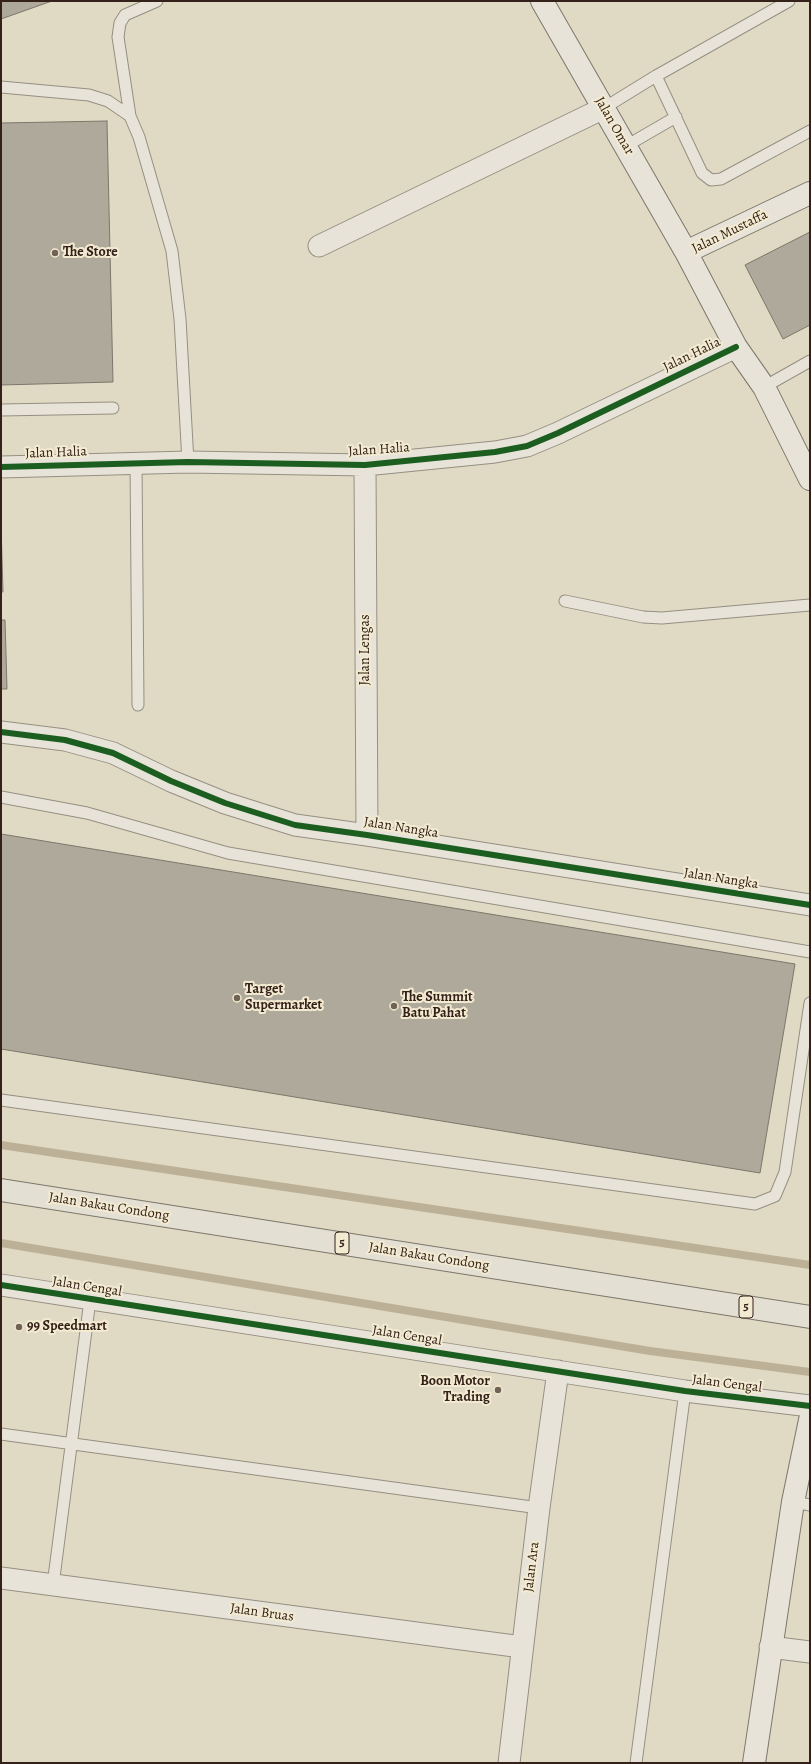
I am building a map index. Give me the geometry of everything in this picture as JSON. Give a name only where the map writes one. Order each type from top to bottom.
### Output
[{"type":"main road","name":"Jalan Bakau Condong","points":[[1,1190],[810,1317]]},
{"type":"street","name":"Jalan Omar","points":[[542,1],[686,252]]},
{"type":"street","points":[[319,246],[604,108]]},
{"type":"street","name":"Jalan Mustaffa","points":[[810,193],[686,252],[736,347],[764,387],[810,479]]},
{"type":"street","name":"Jalan Halia","points":[[1,467],[188,462],[365,465],[495,452],[527,446],[558,433],[736,347]]},
{"type":"street","name":"Jalan Lengas","points":[[365,465],[367,834]]},
{"type":"street","name":"Jalan Nangka","points":[[1,732],[65,740],[113,753],[171,781],[225,803],[295,825],[367,834],[810,905]]},
{"type":"street","name":"Jalan Cengal","points":[[1,1285],[685,1391],[810,1406]]},
{"type":"street","name":"Jalan Ara","points":[[509,1763],[539,1508],[558,1371]]},
{"type":"street","points":[[754,1763],[770,1647],[802,1504],[810,1420]]},
{"type":"street","name":"Jalan Bruas","points":[[1,1578],[522,1647]]},
{"type":"street","points":[[770,1647],[810,1652]]},
{"type":"lane","points":[[156,1],[125,15],[120,23],[118,37],[130,116],[139,137],[172,251],[180,319],[188,462]]},
{"type":"lane","points":[[604,108],[656,76],[789,1]]},
{"type":"lane","points":[[656,76],[702,173],[711,180],[721,179],[810,131]]},
{"type":"lane","points":[[1,87],[89,95],[108,101],[130,116]]},
{"type":"lane","points":[[626,146],[676,117]]},
{"type":"lane","points":[[764,387],[810,361]]},
{"type":"lane","points":[[1,410],[113,408]]},
{"type":"lane","points":[[136,463],[138,705]]},
{"type":"lane","points":[[565,601],[644,618],[662,618],[810,605]]},
{"type":"lane","points":[[1,797],[87,813],[228,853],[810,952]]},
{"type":"lane","points":[[1,1100],[755,1204],[775,1196],[784,1172],[810,1003]]},
{"type":"lane","points":[[53,1585],[90,1300]]},
{"type":"lane","points":[[636,1763],[685,1391]]},
{"type":"lane","points":[[1,1434],[71,1442],[539,1508]]},
{"type":"building","points":[[1,1],[52,1],[1,19]]},
{"type":"building","name":"The Store","points":[[107,121],[113,382],[1,385],[1,123]]},
{"type":"building","points":[[810,232],[810,325],[783,339],[745,265]]},
{"type":"building","points":[[1,525],[3,592],[1,592]]},
{"type":"building","points":[[1,620],[5,620],[7,689],[1,689]]},
{"type":"building","name":"The Summit Batu Pahat","points":[[1,834],[795,964],[760,1173],[1,1049]]},
{"type":"waterway","points":[[1,1145],[810,1265]]},
{"type":"waterway","points":[[1,1243],[650,1351],[810,1372]]},
{"type":"cycle path","points":[[1,467],[188,462],[365,465],[495,452],[527,446],[558,433],[736,347]]},
{"type":"cycle path","points":[[1,732],[65,740],[113,753],[171,781],[225,803],[295,825],[810,905]]},
{"type":"cycle path","points":[[1,1285],[685,1391],[810,1406]]},
{"type":"place","name":"The Store","points":[[55,253]]},
{"type":"place","name":"Target Supermarket","points":[[237,998]]},
{"type":"place","name":"The Summit Batu Pahat","points":[[394,1006]]},
{"type":"place","name":"99 Speedmart","points":[[19,1327]]},
{"type":"place","name":"Boon Motor Trading","points":[[498,1390]]}]
